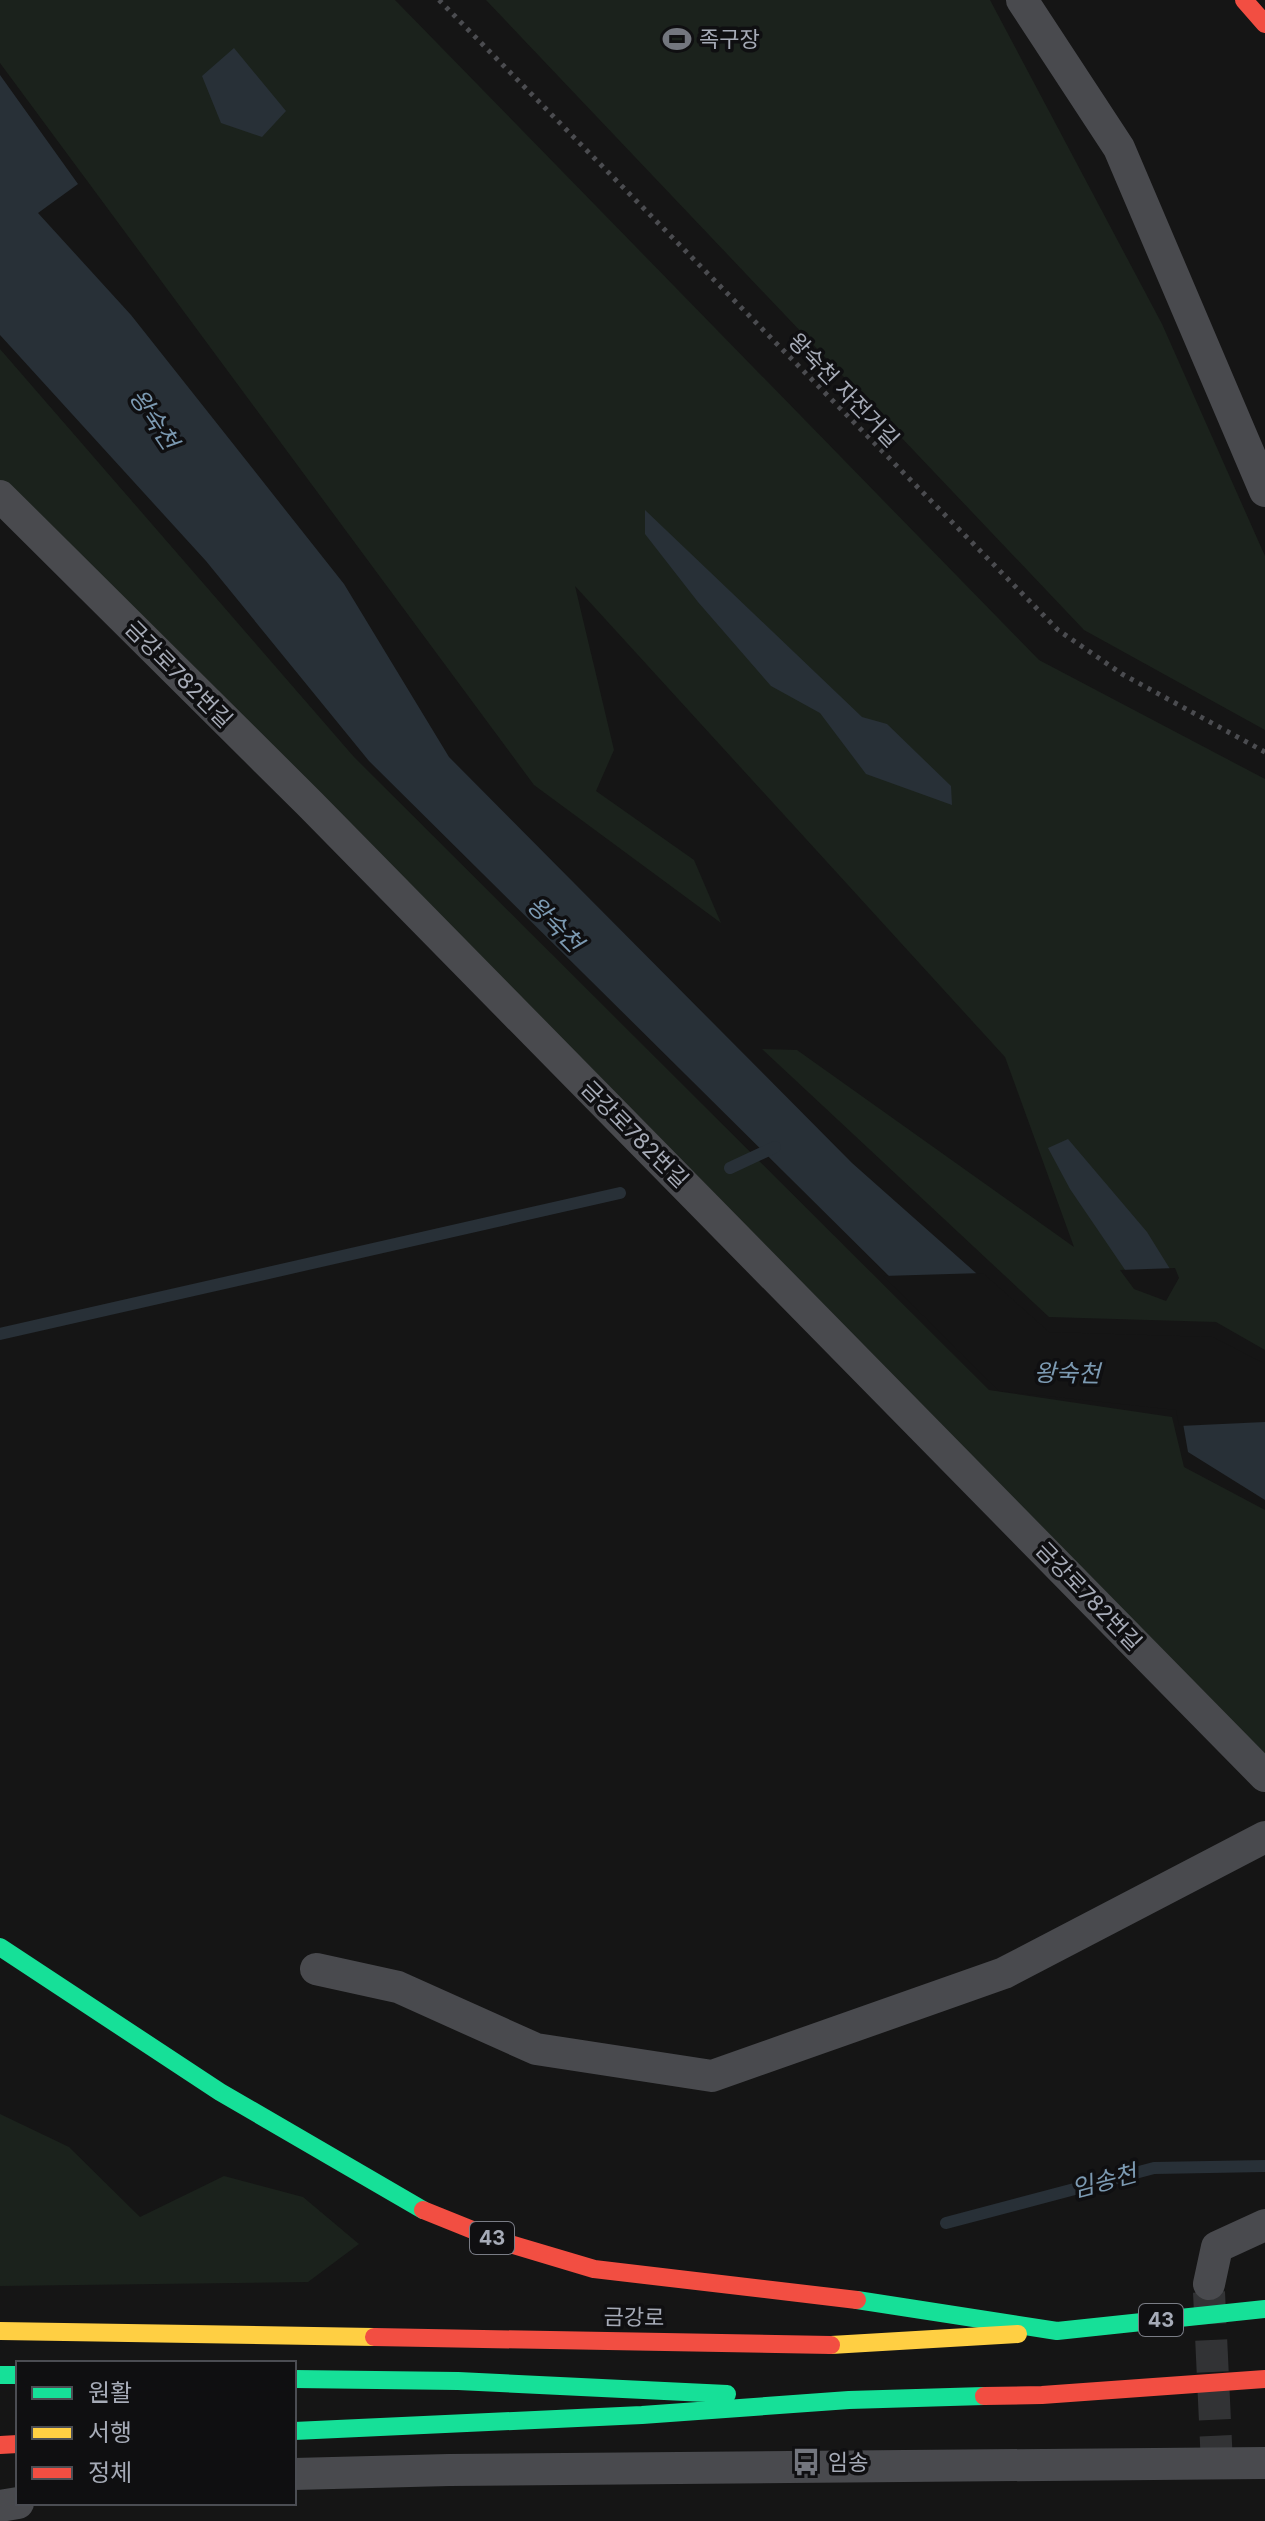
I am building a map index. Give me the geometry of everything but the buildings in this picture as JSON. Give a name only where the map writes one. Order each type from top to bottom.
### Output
[{"type":"main road","points":[[1244,0],[1265,24]]},
{"type":"main road","name":"43","points":[[0,1947],[220,2092],[411,2205],[500,2241],[594,2269],[824,2295],[1057,2331]]},
{"type":"main road","name":"금강로","points":[[0,2331],[855,2345],[1057,2331],[1265,2309]]},
{"type":"main road","points":[[296,2379],[458,2381],[849,2400]]},
{"type":"main road","points":[[296,2431],[642,2415],[849,2400],[1042,2395],[1265,2379]]},
{"type":"street","points":[[1022,0],[1119,148],[1265,491]]},
{"type":"street","name":"금강로782번길","points":[[0,496],[322,816],[1265,1776]]},
{"type":"street","points":[[316,1969],[398,1987],[536,2049],[712,2076],[1004,1973],[1265,1837]]},
{"type":"street","points":[[1209,2284],[1217,2247],[1265,2225]]},
{"type":"street","points":[[296,2474],[956,2464],[1182,2466],[1265,2463]]},
{"type":"path","name":"왕숙천 자전거길","points":[[439,0],[1058,630],[1122,674],[1265,752]]},
{"type":"shaded area","points":[[0,0],[395,0],[1039,660],[1265,779],[1265,1350],[1216,1322],[1049,1317],[762,1049],[797,1050],[1074,1247],[1005,1057],[575,586],[614,750],[596,791],[694,860],[721,923],[534,785],[0,63]]},
{"type":"shaded area","points":[[486,0],[990,0],[1162,324],[1265,556],[1265,730],[1084,630]]},
{"type":"shaded area","points":[[0,349],[354,757],[989,1390],[1172,1417],[1184,1467],[1265,1510],[1265,1755],[0,488]]},
{"type":"shaded area","points":[[0,2114],[69,2147],[140,2217],[224,2176],[303,2197],[359,2244],[308,2282],[0,2286]]},
{"type":"water","points":[[234,48],[286,111],[262,137],[221,123],[202,76]]},
{"type":"water","name":"왕숙천","points":[[0,75],[78,184],[38,213],[131,315],[344,584],[449,757],[852,1163],[1047,1336],[1265,1369],[1265,1500],[1188,1452],[1180,1406],[1001,1387],[369,761],[206,561],[0,335]]},
{"type":"water","points":[[645,510],[862,717],[887,724],[951,786],[952,805],[866,774],[820,713],[771,686],[698,602],[645,534]]},
{"type":"water","points":[[1068,1139],[1147,1232],[1175,1277],[1136,1286],[1070,1189],[1048,1148]]},
{"type":"pier","points":[[1175,1268],[1179,1278],[1166,1301],[1134,1289],[1120,1270]]},
{"type":"pier","points":[[983,1273],[1049,1332],[1213,1337],[1265,1364],[1265,1422],[1179,1426],[1176,1410],[999,1391],[883,1276]]},
{"type":"waterway","points":[[730,1168],[775,1147]]},
{"type":"waterway","points":[[0,1334],[620,1193]]},
{"type":"waterway","name":"임송천","points":[[946,2223],[1154,2168],[1265,2166]]},
{"type":"tunnel","points":[[1209,2292],[1217,2465]]},
{"type":"traffic: fast","points":[[0,1947],[220,2092],[423,2210]]},
{"type":"traffic: fast","points":[[857,2300],[1057,2331],[1265,2309]]},
{"type":"traffic: fast","points":[[0,2375],[16,2375]]},
{"type":"traffic: fast","points":[[296,2379],[458,2381],[727,2394]]},
{"type":"traffic: fast","points":[[296,2431],[642,2415],[849,2400],[984,2396]]},
{"type":"traffic: slow","points":[[0,2331],[374,2337]]},
{"type":"traffic: slow","points":[[831,2345],[1018,2334]]},
{"type":"traffic: jam","points":[[1244,0],[1265,24]]},
{"type":"traffic: jam","points":[[423,2210],[500,2241],[594,2269],[857,2300]]},
{"type":"traffic: jam","points":[[374,2337],[831,2345]]},
{"type":"traffic: jam","points":[[984,2396],[1042,2395],[1265,2379]]},
{"type":"traffic: jam","points":[[0,2445],[16,2444]]},
{"type":"place","name":"족구장","points":[[677,39]]},
{"type":"place","name":"임송","points":[[806,2462]]}]
